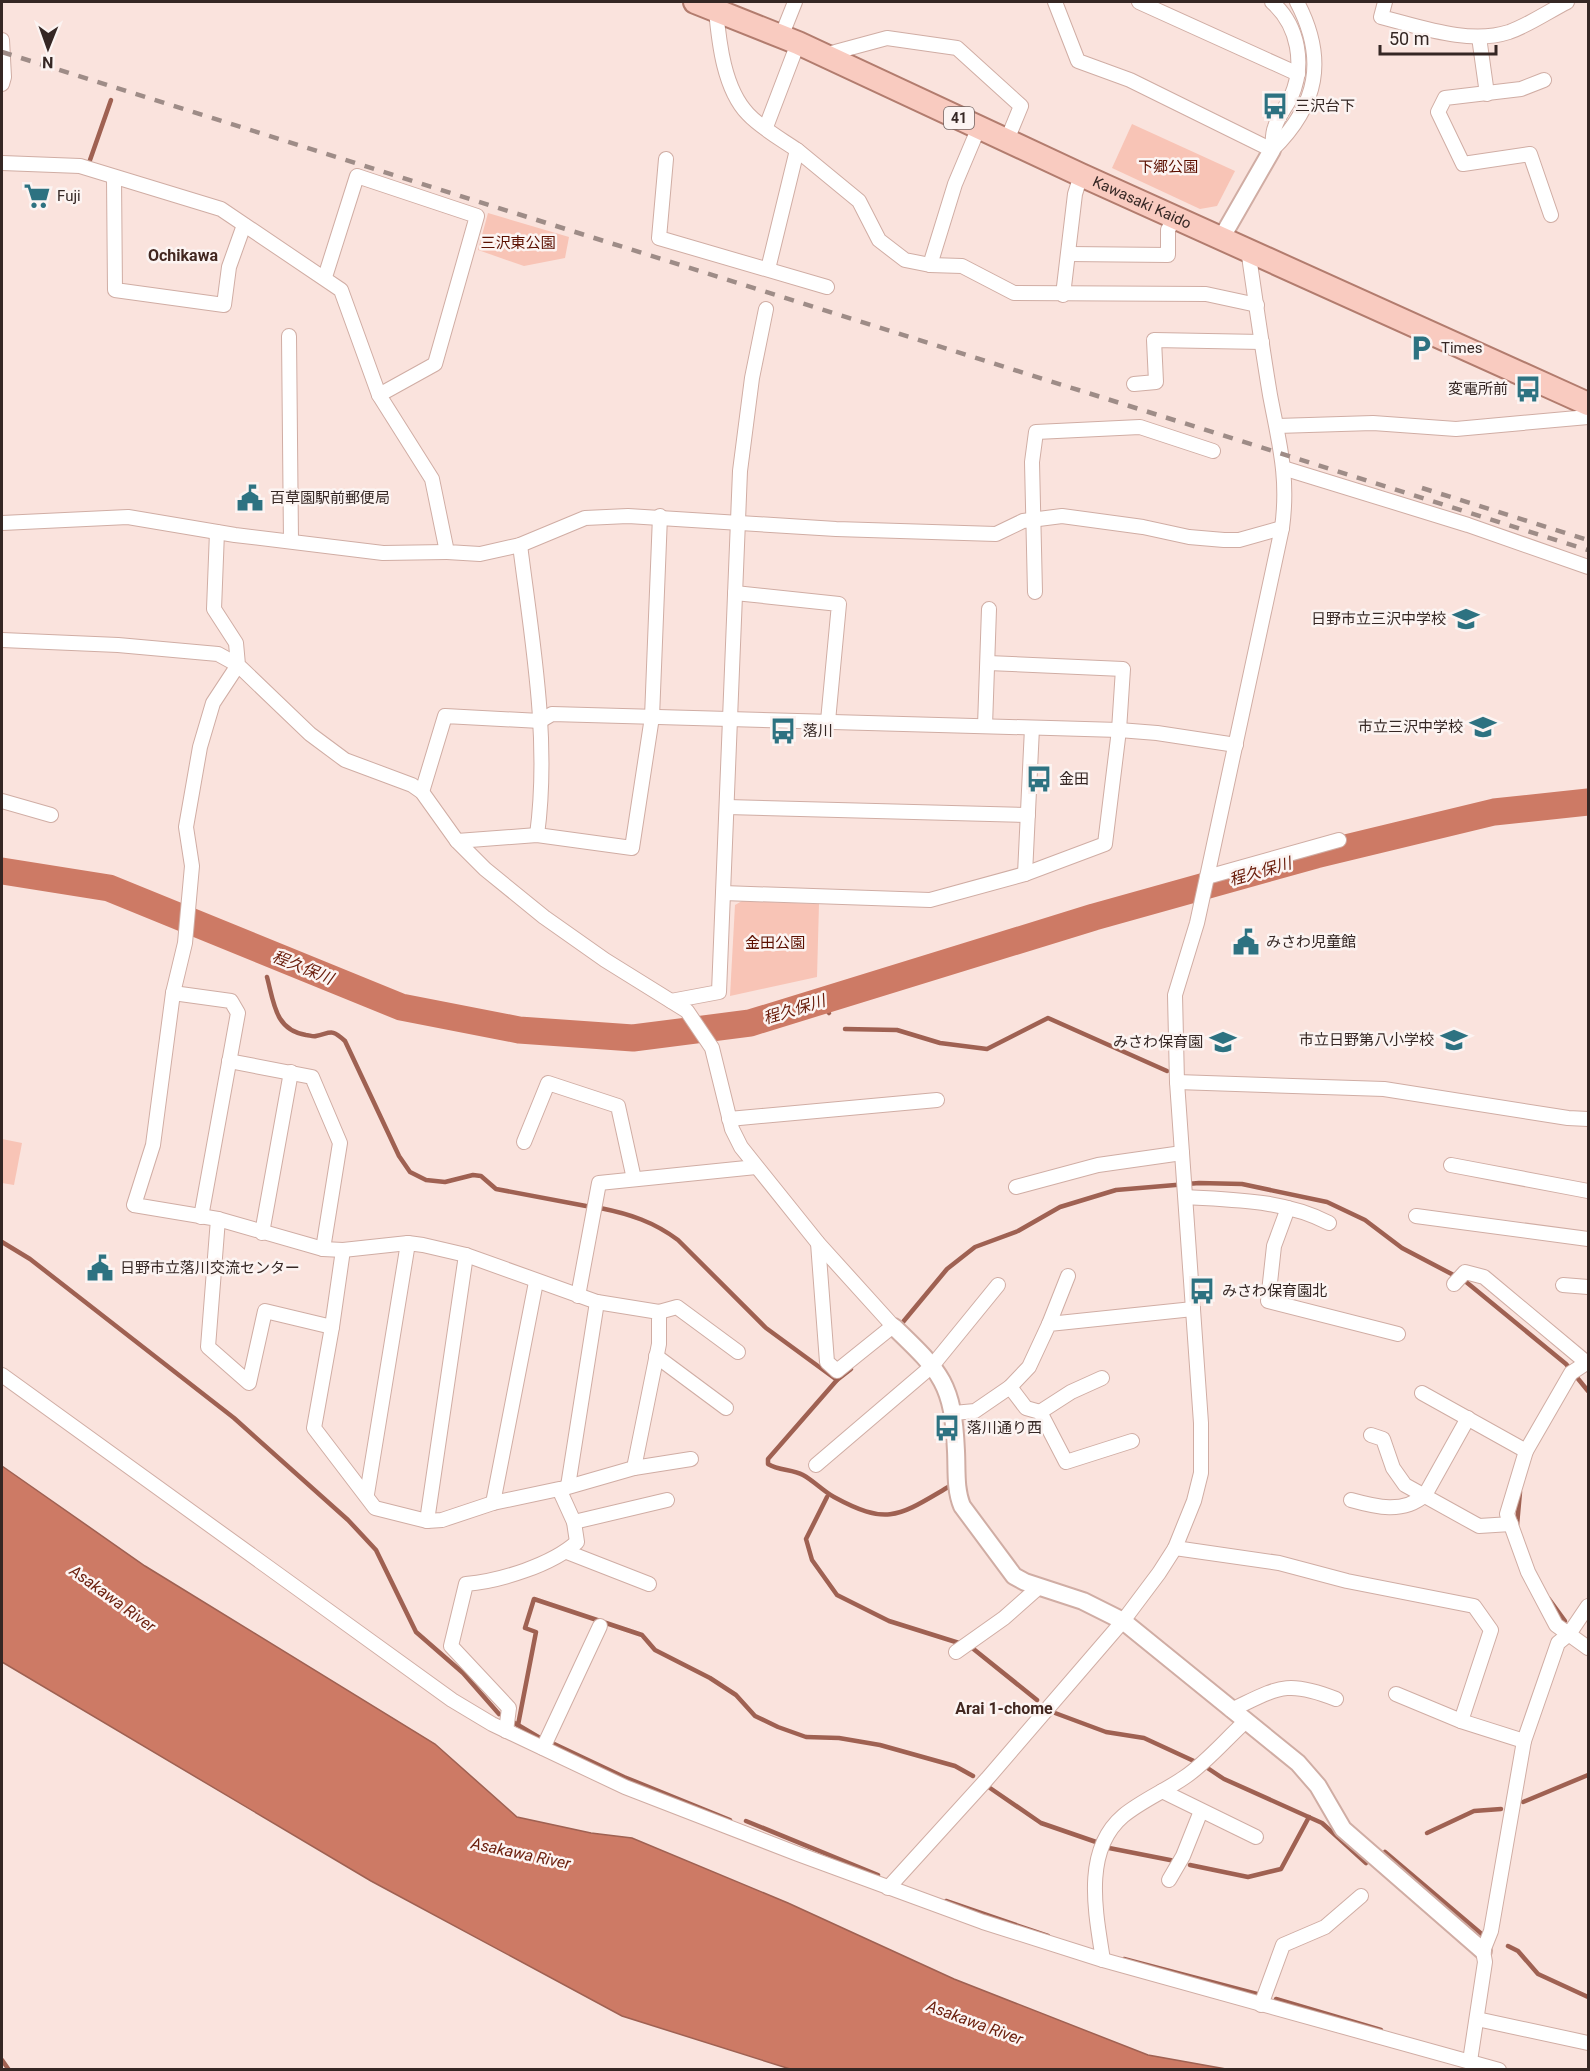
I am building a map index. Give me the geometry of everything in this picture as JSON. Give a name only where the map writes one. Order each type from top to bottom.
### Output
[{"type":"main road","name":"Kawasaki Kaido","points":[[706,6],[824,55],[1081,175],[1588,404]]},
{"type":"street","points":[[766,127],[789,40],[795,2]]},
{"type":"street","points":[[1055,2],[1078,61],[1130,81],[1272,150]]},
{"type":"street","points":[[1139,2],[1298,74]]},
{"type":"street","points":[[1272,2],[1280,9],[1292,30],[1298,52],[1298,74],[1290,98],[1275,126],[1272,150]]},
{"type":"street","points":[[1222,237],[1272,150],[1290,132],[1306,103],[1314,80],[1315,54],[1310,27],[1297,2]]},
{"type":"street","points":[[1385,2],[1382,17],[1431,30],[1479,37],[1510,32],[1567,2]]},
{"type":"street","points":[[706,6],[731,83],[748,114],[797,150],[859,201],[879,240],[905,260],[930,266],[962,266],[1014,293],[1206,294],[1257,305]]},
{"type":"street","points":[[1479,37],[1488,94]]},
{"type":"street","points":[[824,55],[887,38],[957,48],[1021,106],[1007,140]]},
{"type":"street","points":[[2,40],[4,77],[2,84]]},
{"type":"street","points":[[1544,80],[1521,89],[1444,98],[1438,112],[1463,164],[1530,154],[1551,215]]},
{"type":"street","points":[[930,266],[955,184],[979,127]]},
{"type":"street","points":[[768,269],[797,150]]},
{"type":"street","points":[[666,159],[659,238],[827,287]]},
{"type":"street","points":[[2,163],[80,166],[221,209],[325,277],[341,290],[379,395],[432,479],[447,552]]},
{"type":"street","points":[[1063,295],[1075,194],[1081,175]]},
{"type":"street","points":[[325,277],[357,176],[477,216],[435,364],[379,395]]},
{"type":"street","points":[[114,178],[115,290],[224,305],[229,267],[244,225]]},
{"type":"street","points":[[1069,254],[1168,255],[1168,230],[1175,216]]},
{"type":"street","points":[[888,1888],[987,1779],[1123,1621],[1174,1548],[1194,1501],[1201,1473],[1201,1423],[1177,1082],[1175,995],[1198,919],[1207,879],[1282,528],[1285,492],[1277,426],[1248,249]]},
{"type":"street","points":[[671,1001],[719,992],[740,471],[752,378],[766,309]]},
{"type":"street","points":[[288,336],[291,541]]},
{"type":"street","points":[[1134,384],[1156,382],[1154,340],[1262,342]]},
{"type":"street","points":[[1277,426],[1373,423],[1456,429],[1588,417]]},
{"type":"street","points":[[1035,592],[1032,462],[1036,432],[1140,427],[1213,451]]},
{"type":"street","points":[[1283,468],[1468,525],[1588,567]]},
{"type":"street","points":[[457,841],[537,835],[632,848],[652,717],[660,516]]},
{"type":"street","points":[[2,523],[128,517],[217,532],[390,553],[480,554],[520,544],[585,518],[660,516],[737,523],[996,534],[1023,521],[1062,516],[1205,540],[1239,540],[1282,528]]},
{"type":"street","points":[[217,532],[214,609],[236,643],[238,665],[213,703],[200,747],[186,820],[192,866],[185,940],[173,993],[153,1144],[134,1205],[218,1219],[323,1249],[343,1250],[408,1243],[466,1255],[597,1302],[659,1312],[676,1307],[738,1352]]},
{"type":"street","points":[[520,544],[540,721],[541,801],[537,835]]},
{"type":"street","points":[[735,593],[839,604],[828,721]]},
{"type":"street","points":[[985,726],[989,609]]},
{"type":"street","points":[[2,640],[118,645],[218,654],[238,665],[310,734],[345,760],[412,785],[422,792],[457,841],[485,869],[550,922],[604,960],[687,1011],[710,1044],[729,1119],[741,1147],[818,1243],[942,1379],[954,1413],[957,1494],[962,1506],[1014,1576],[1039,1587],[1083,1601],[1123,1621],[1298,1763],[1318,1786],[1343,1829],[1483,1951]]},
{"type":"street","points":[[723,894],[930,900],[1025,874],[1106,844],[1119,730],[1123,669],[988,663]]},
{"type":"street","points":[[422,792],[445,716],[540,721],[552,714],[1119,730],[1157,733],[1236,745]]},
{"type":"street","points":[[1025,874],[1032,728]]},
{"type":"street","points":[[2,801],[51,815]]},
{"type":"street","points":[[727,807],[1028,815]]},
{"type":"street","points":[[1207,879],[1339,840]]},
{"type":"street","points":[[173,993],[231,1001],[238,1013],[201,1217]]},
{"type":"street","points":[[229,1061],[312,1077],[340,1143],[323,1249]]},
{"type":"street","points":[[262,1233],[291,1072]]},
{"type":"street","points":[[1177,1082],[1384,1089],[1568,1118],[1588,1119]]},
{"type":"street","points":[[524,1142],[548,1083],[618,1106],[634,1179]]},
{"type":"street","points":[[729,1119],[937,1100]]},
{"type":"street","points":[[1016,1187],[1098,1165],[1182,1153]]},
{"type":"street","points":[[1451,1165],[1573,1186],[1588,1191]]},
{"type":"street","points":[[578,1296],[599,1183],[756,1167]]},
{"type":"street","points":[[1186,1196],[1260,1201],[1312,1214],[1329,1222]]},
{"type":"street","points":[[1288,1208],[1274,1246],[1268,1301],[1398,1334]]},
{"type":"street","points":[[1416,1216],[1588,1239]]},
{"type":"street","points":[[218,1219],[208,1347],[249,1383],[265,1311],[332,1327]]},
{"type":"street","points":[[367,1494],[408,1243]]},
{"type":"street","points":[[818,1243],[827,1362],[837,1371],[894,1327]]},
{"type":"street","points":[[343,1250],[314,1428],[367,1494],[375,1508],[427,1521],[442,1520],[493,1503],[563,1488],[634,1468],[691,1459]]},
{"type":"street","points":[[427,1521],[466,1255]]},
{"type":"street","points":[[1454,1283],[1466,1272],[1484,1276],[1581,1367],[1526,1451],[1507,1514],[1528,1572],[1556,1624],[1588,1648]]},
{"type":"street","points":[[954,1413],[975,1411],[1010,1387],[1029,1366],[1068,1276]]},
{"type":"street","points":[[493,1503],[536,1282]]},
{"type":"street","points":[[816,1465],[932,1366],[998,1285]]},
{"type":"street","points":[[1563,1285],[1588,1287]]},
{"type":"street","points":[[506,1731],[509,1708],[451,1646],[466,1584],[487,1582],[567,1552],[577,1542],[574,1522],[563,1488],[597,1302]]},
{"type":"street","points":[[1049,1324],[1193,1309]]},
{"type":"street","points":[[634,1468],[656,1356],[659,1312]]},
{"type":"street","points":[[656,1356],[726,1408]]},
{"type":"street","points":[[2,1376],[387,1655],[460,1705],[506,1731],[635,1791],[888,1888],[1039,1941],[1499,2070]]},
{"type":"street","points":[[1040,1412],[1071,1392],[1102,1378]]},
{"type":"street","points":[[1010,1387],[1026,1408],[1040,1412],[1066,1462],[1132,1441]]},
{"type":"street","points":[[1422,1393],[1526,1451]]},
{"type":"street","points":[[1351,1500],[1376,1507],[1403,1507],[1415,1504],[1425,1495],[1468,1418]]},
{"type":"street","points":[[1371,1435],[1383,1439],[1393,1468],[1406,1485],[1479,1526],[1511,1524]]},
{"type":"street","points":[[574,1522],[667,1500]]},
{"type":"street","points":[[1174,1548],[1279,1563],[1347,1581],[1474,1606],[1491,1630],[1461,1720]]},
{"type":"street","points":[[567,1552],[649,1584]]},
{"type":"street","points":[[956,1652],[1004,1618],[1039,1587]]},
{"type":"street","points":[[1470,2061],[1485,1962],[1483,1951],[1491,1931],[1524,1741],[1558,1643],[1569,1634],[1588,1606]]},
{"type":"street","points":[[543,1748],[600,1626]]},
{"type":"street","points":[[1231,1710],[1277,1688],[1306,1687],[1336,1699]]},
{"type":"street","points":[[1396,1694],[1461,1720],[1524,1741]]},
{"type":"street","points":[[1103,1960],[1096,1890],[1097,1865],[1104,1841],[1122,1817],[1187,1776],[1246,1721]]},
{"type":"street","points":[[1162,1791],[1256,1838]]},
{"type":"street","points":[[1169,1880],[1184,1856],[1201,1811]]},
{"type":"street","points":[[1261,2005],[1278,1953],[1283,1945],[1325,1927],[1361,1896]]},
{"type":"street","points":[[1477,2019],[1588,2043]]},
{"type":"green space","name":"下郷公園","points":[[1132,124],[1235,171],[1217,206],[1200,209],[1112,168]]},
{"type":"green space","name":"三沢東公園","points":[[488,213],[569,237],[565,258],[524,266],[478,250]]},
{"type":"green space","name":"金田公園","points":[[742,901],[819,904],[817,977],[730,996],[735,905]]},
{"type":"green space","points":[[2,1139],[22,1143],[14,1185],[2,1183]]},
{"type":"water","name":"Asakawa River","points":[[2,1466],[145,1566],[435,1744],[517,1817],[591,1833],[632,1838],[788,1903],[954,1979],[1148,2055],[1226,2069],[790,2069],[622,2016],[371,1881],[2,1662]]},
{"type":"waterway","points":[[90,160],[111,100]]},
{"type":"waterway","name":"程久保川","points":[[2,871],[109,888],[401,1007],[519,1030],[633,1038],[750,1023],[1094,917],[1316,855],[1494,812],[1588,802]]},
{"type":"waterway","points":[[277,965],[280,959]]},
{"type":"waterway","points":[[267,977],[274,1005],[282,1021],[288,1027],[296,1032],[312,1036],[334,1033],[345,1041],[399,1156],[410,1172],[426,1180],[445,1182],[473,1175],[481,1176],[496,1189],[586,1206]]},
{"type":"waterway","points":[[821,1002],[829,1013]]},
{"type":"waterway","points":[[845,1029],[897,1030],[940,1043],[987,1049],[1048,1018],[1167,1071]]},
{"type":"waterway","points":[[898,1328],[947,1269],[975,1247],[1018,1231],[1060,1207],[1116,1190],[1199,1183],[1242,1184],[1327,1202],[1365,1220],[1402,1248],[1465,1281],[1566,1364],[1588,1391]]},
{"type":"waterway","points":[[600,1208],[641,1220],[660,1228],[678,1240],[766,1328],[837,1380]]},
{"type":"waterway","points":[[2,1242],[30,1259],[234,1418],[348,1520],[376,1550],[416,1632],[463,1673],[499,1714]]},
{"type":"waterway","points":[[851,1369],[837,1380],[768,1459],[768,1464],[803,1475],[830,1495],[853,1506],[882,1514],[894,1514],[906,1510],[950,1486]]},
{"type":"waterway","points":[[1517,1525],[1520,1492]]},
{"type":"waterway","points":[[827,1497],[806,1539],[812,1560],[837,1595],[889,1621],[959,1643]]},
{"type":"waterway","points":[[518,1725],[536,1632],[525,1628],[534,1599],[642,1635],[655,1650],[710,1678],[736,1695],[755,1716],[778,1727],[806,1737],[839,1738],[880,1745],[955,1766],[973,1776]]},
{"type":"waterway","points":[[1549,1599],[1565,1621]]},
{"type":"waterway","points":[[971,1647],[1037,1700]]},
{"type":"waterway","points":[[1055,1713],[1106,1732],[1144,1738],[1196,1762]]},
{"type":"waterway","points":[[513,1722],[540,1738]]},
{"type":"waterway","points":[[552,1743],[624,1777],[730,1820]]},
{"type":"waterway","points":[[1206,1767],[1224,1779],[1322,1823],[1366,1863]]},
{"type":"waterway","points":[[1523,1802],[1588,1775]]},
{"type":"waterway","points":[[990,1788],[1041,1823],[1099,1843]]},
{"type":"waterway","points":[[1427,1833],[1474,1811],[1501,1809]]},
{"type":"waterway","points":[[1190,1865],[1248,1877],[1281,1869],[1309,1817]]},
{"type":"waterway","points":[[746,1821],[878,1875]]},
{"type":"waterway","points":[[1109,1848],[1175,1861]]},
{"type":"waterway","points":[[1385,1852],[1484,1936]]},
{"type":"waterway","points":[[946,1901],[1048,1936]]},
{"type":"waterway","points":[[1508,1946],[1518,1951],[1538,1974],[1588,1997]]},
{"type":"waterway","points":[[1124,1959],[1257,1994]]},
{"type":"waterway","points":[[1276,1999],[1381,2030]]},
{"type":"waterway","points":[[2,2060],[9,2070]]},
{"type":"railway","points":[[2,52],[1588,550]]},
{"type":"railway","points":[[1422,488],[1588,540]]},
{"type":"place","name":"三沢台下","points":[[1275,106]]},
{"type":"place","name":"Fuji","points":[[37,196]]},
{"type":"place","name":"Times","points":[[1421,348]]},
{"type":"place","name":"変電所前","points":[[1528,389]]},
{"type":"place","name":"百草園駅前郵便局","points":[[250,498]]},
{"type":"place","name":"日野市立三沢中学校","points":[[1466,619]]},
{"type":"place","name":"市立三沢中学校","points":[[1483,727]]},
{"type":"place","name":"落川","points":[[783,731]]},
{"type":"place","name":"金田","points":[[1039,779]]},
{"type":"place","name":"みさわ児童館","points":[[1246,942]]},
{"type":"place","name":"市立日野第八小学校","points":[[1454,1040]]},
{"type":"place","name":"みさわ保育園","points":[[1223,1042]]},
{"type":"place","name":"日野市立落川交流センター","points":[[100,1268]]},
{"type":"place","name":"みさわ保育園北","points":[[1202,1291]]},
{"type":"place","name":"落川通り西","points":[[947,1428]]},
{"type":"district","name":"Ochikawa","points":[[183,255]]},
{"type":"district","name":"Arai 1-chome","points":[[1004,1708]]}]
